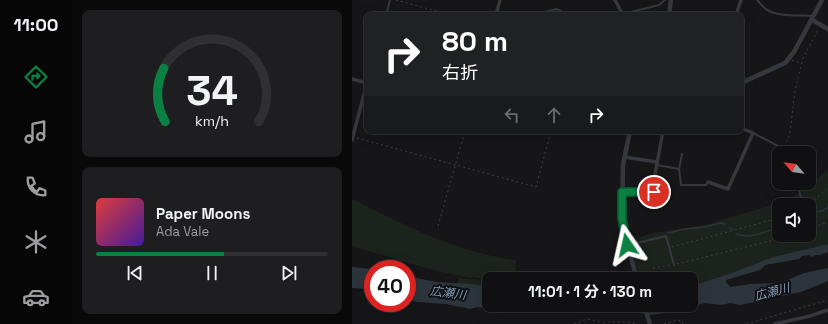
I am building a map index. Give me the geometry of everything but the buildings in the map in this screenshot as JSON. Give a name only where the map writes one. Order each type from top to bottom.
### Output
[{"type":"street","points":[[497,12],[500,0]]},
{"type":"street","points":[[615,0],[621,12]]},
{"type":"street","points":[[669,12],[671,0]]},
{"type":"street","points":[[737,12],[741,0]]},
{"type":"street","points":[[744,82],[785,63],[794,52],[822,0]]},
{"type":"street","points":[[813,18],[828,29]]},
{"type":"street","points":[[352,79],[364,82]]},
{"type":"street","points":[[352,137],[364,94]]},
{"type":"street","points":[[708,182],[728,188],[753,133],[744,129]]},
{"type":"street","points":[[630,134],[623,165],[622,218],[627,245],[635,272]]},
{"type":"street","points":[[622,192],[654,192],[656,164],[662,134]]},
{"type":"street","points":[[624,157],[656,164]]},
{"type":"street","points":[[776,324],[828,310]]},
{"type":"street","points":[[646,312],[650,324]]},
{"type":"lane","points":[[387,12],[390,0]]},
{"type":"lane","points":[[635,12],[654,7],[665,0]]},
{"type":"lane","points":[[757,0],[766,10],[782,14],[813,18]]},
{"type":"lane","points":[[545,12],[557,9],[562,12]]},
{"type":"lane","points":[[753,133],[778,146]]},
{"type":"lane","points":[[682,154],[679,169],[681,185],[706,185],[708,182]]},
{"type":"lane","points":[[656,164],[679,169]]},
{"type":"lane","points":[[627,245],[666,236],[674,265]]},
{"type":"path","points":[[396,0],[441,12]]},
{"type":"path","points":[[785,146],[790,133],[795,90],[801,64],[810,43],[821,25]]},
{"type":"path","points":[[788,59],[801,64]]},
{"type":"path","points":[[438,226],[464,134]]},
{"type":"path","points":[[352,137],[536,186],[550,134]]},
{"type":"path","points":[[816,198],[828,188]]},
{"type":"path","points":[[669,247],[772,220]]},
{"type":"path","points":[[816,226],[828,222]]},
{"type":"path","points":[[653,268],[706,258],[772,240]]},
{"type":"path","points":[[746,324],[828,300]]},
{"type":"path","points":[[574,324],[587,319],[603,322],[627,322],[636,324]]},
{"type":"path","points":[[664,324],[678,320],[682,321],[683,324]]},
{"type":"shaded area","points":[[828,169],[828,244],[773,257],[729,274],[698,284],[698,272],[638,272],[629,240],[654,233],[705,225],[772,205],[772,242],[816,242],[816,198],[790,198],[804,190],[816,190],[816,180]]},
{"type":"shaded area","points":[[352,199],[391,219],[432,237],[473,251],[516,260],[515,272],[482,272],[482,278],[456,275],[416,265],[416,260],[400,260],[352,246]]},
{"type":"shaded area","points":[[458,278],[482,280],[482,286],[458,284]]},
{"type":"water","name":"広瀬川","points":[[828,244],[828,252],[820,255],[815,255],[812,257],[809,255],[802,256],[799,259],[765,265],[760,270],[726,280],[726,282],[730,287],[750,284],[780,283],[804,273],[828,268],[828,281],[801,292],[740,305],[730,303],[721,305],[705,303],[698,305],[698,284],[729,274],[773,257]]},
{"type":"water","points":[[352,267],[364,268],[364,289],[352,288]]},
{"type":"water","name":"広瀬川","points":[[416,278],[436,282],[482,285],[482,308],[470,309],[446,304],[416,302]]},
{"type":"water","points":[[637,312],[670,312],[666,313],[650,315]]},
{"type":"waterway","points":[[816,211],[822,211],[828,207]]},
{"type":"waterway","points":[[668,233],[721,223],[725,224]]},
{"type":"waterway","points":[[736,234],[747,236],[772,230]]},
{"type":"route","points":[[627,245],[622,218],[622,192],[654,192]]}]
